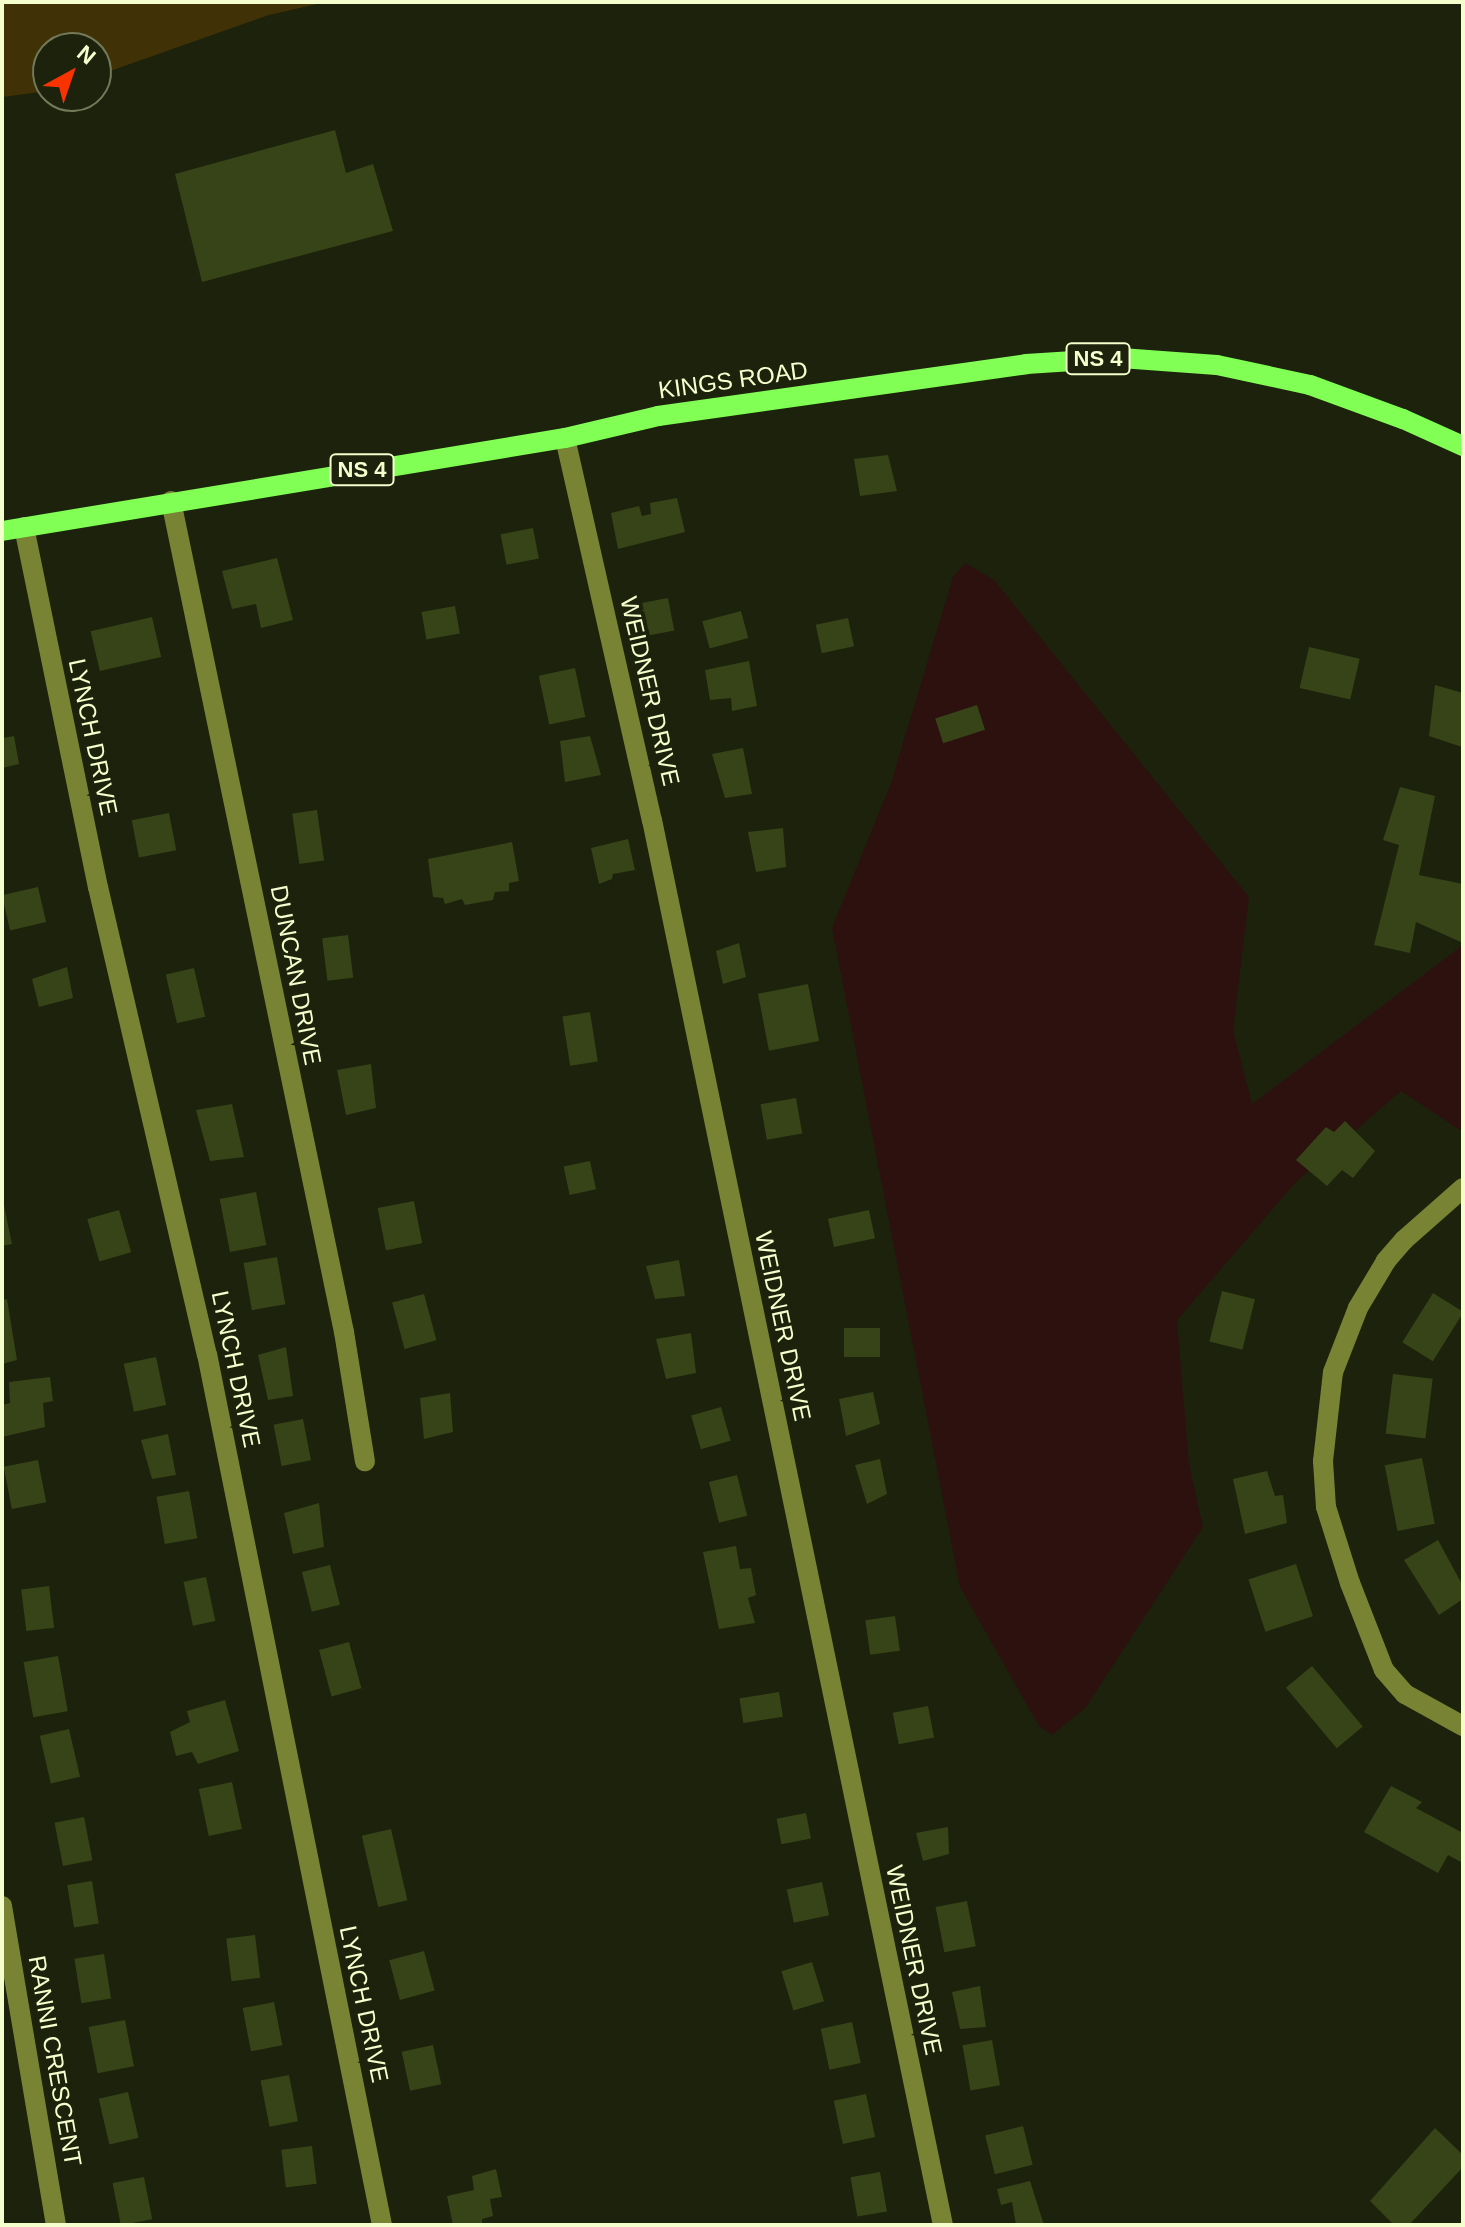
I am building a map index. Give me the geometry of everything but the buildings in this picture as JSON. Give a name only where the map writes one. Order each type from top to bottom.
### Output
[{"type":"main road","name":"KINGS ROAD","points":[[2,531],[565,438],[658,416],[1026,364],[1121,358],[1217,365],[1310,385],[1403,419],[1463,446]]},
{"type":"street","name":"WEIDNER DRIVE","points":[[565,438],[655,834],[943,2225]]},
{"type":"street","name":"DUNCAN DRIVE","points":[[171,501],[344,1332],[365,1461]]},
{"type":"street","name":"LYNCH DRIVE","points":[[24,527],[98,887],[207,1354],[382,2225]]},
{"type":"street","points":[[1463,1188],[1404,1240],[1386,1261],[1358,1308],[1333,1372],[1323,1461],[1326,1507],[1350,1583],[1384,1670],[1405,1694],[1463,1726]]},
{"type":"street","name":"RANNI CRESCENT","points":[[2,1906],[56,2225]]},
{"type":"shaded area","points":[[2,2],[326,2],[269,15],[112,70],[112,32],[32,32],[32,93],[2,97]]},
{"type":"shaded area","points":[[965,563],[994,580],[1249,897],[1233,1030],[1252,1104],[1463,945],[1463,1126],[1460,1130],[1401,1091],[1295,1183],[1177,1320],[1189,1464],[1203,1527],[1086,1707],[1052,1735],[1039,1726],[960,1587],[832,928],[891,783],[953,577]]}]
